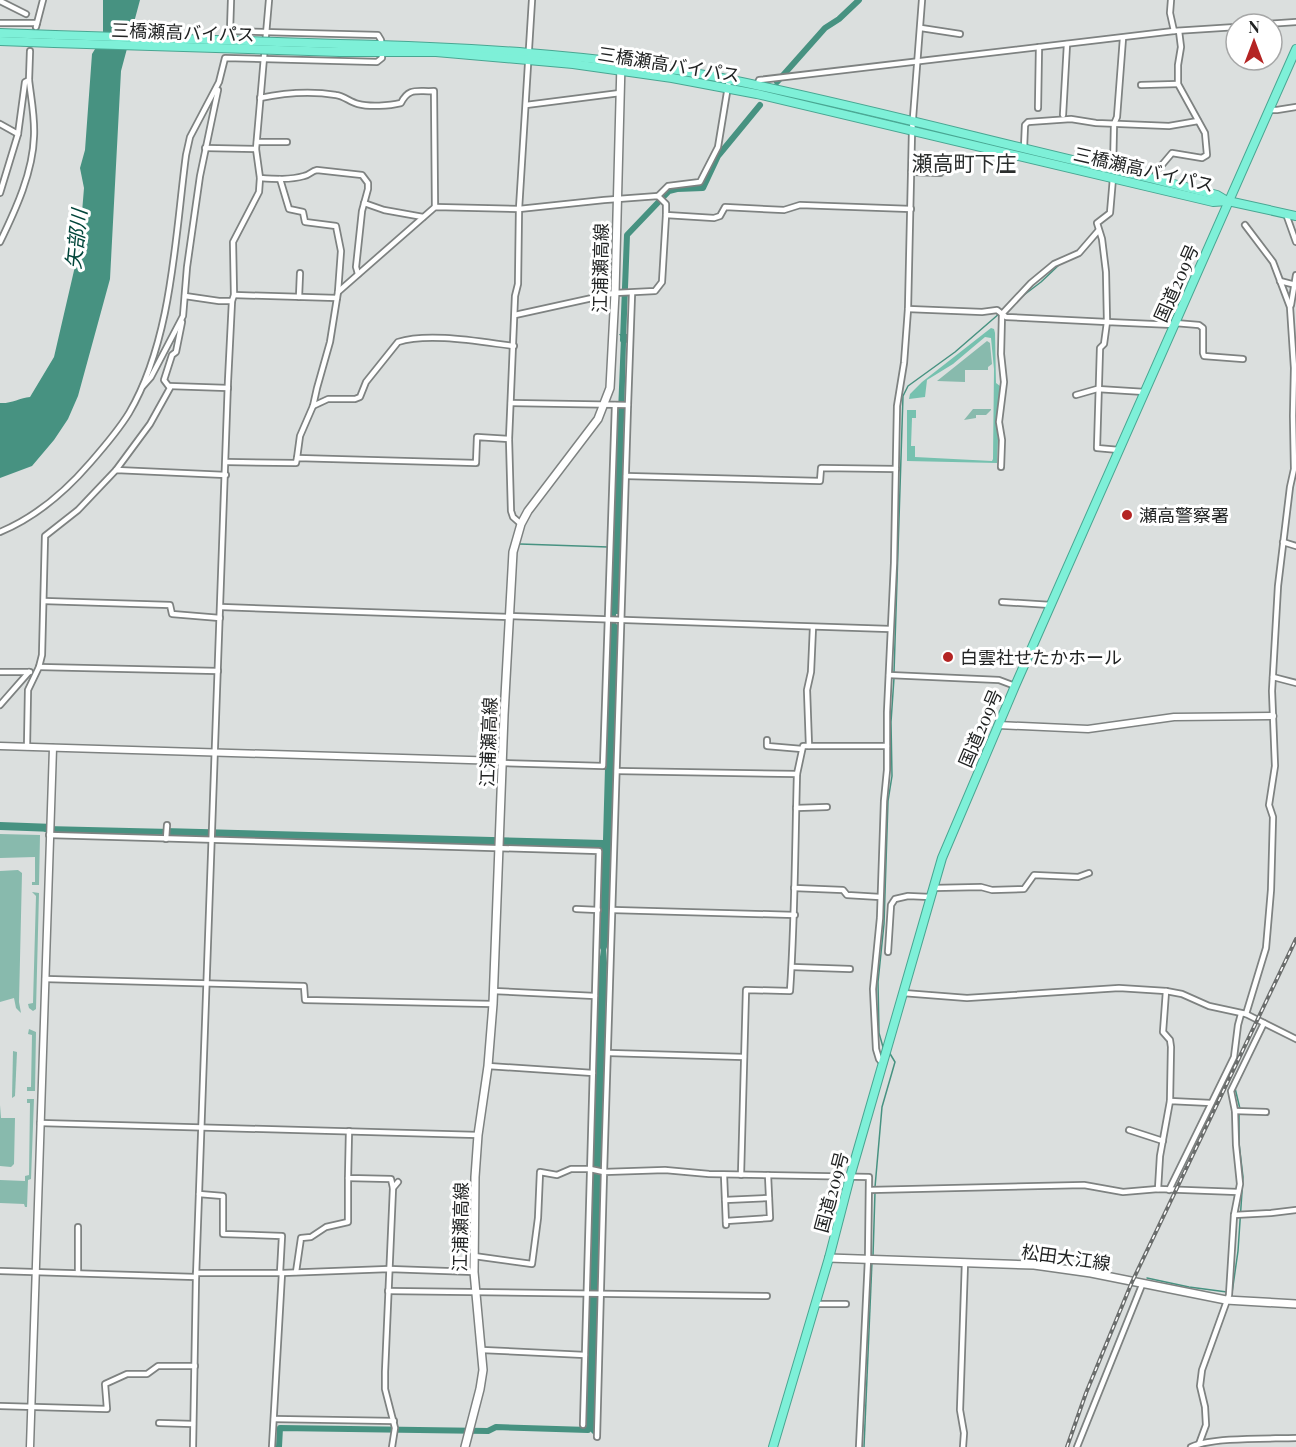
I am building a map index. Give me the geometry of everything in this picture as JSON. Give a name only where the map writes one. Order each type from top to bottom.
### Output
[{"type":"highway","name":"三橋瀬高バイパス","points":[[0,33],[54,39]]},
{"type":"highway","name":"三橋瀬高バイパス","points":[[0,41],[54,39],[382,49],[529,57],[729,80],[1024,148],[1213,202],[1228,201]]},
{"type":"highway","name":"国道209号","points":[[773,1447],[830,1258],[850,1177],[932,892],[958,819],[1296,49]]},
{"type":"highway","name":"三橋瀬高バイパス","points":[[621,67],[1113,174],[1154,178],[1217,195],[1228,201]]},
{"type":"highway","points":[[1228,201],[1296,216]]},
{"type":"main road","name":"江浦瀬高線","points":[[465,1446],[480,1389],[482,1350],[474,1272],[478,1135],[488,1066],[493,1004],[513,552],[521,524],[528,511],[598,419],[610,388],[621,67]]},
{"type":"main road","name":"松田大江線","points":[[830,1258],[1051,1266],[1226,1300],[1296,1304]]},
{"type":"street","points":[[0,23],[36,25],[43,0]]},
{"type":"street","points":[[228,388],[169,386],[164,380],[172,356],[176,352],[183,316],[187,267],[205,148],[230,31],[231,0]]},
{"type":"street","points":[[193,1447],[196,1275],[214,752],[233,298],[233,242],[259,192],[260,178],[256,142],[269,0]]},
{"type":"street","points":[[521,524],[513,517],[511,511],[509,438],[518,284],[519,209],[532,0]]},
{"type":"street","points":[[884,1061],[879,1059],[876,1049],[873,1010],[887,770],[897,406],[904,363],[908,309],[912,131],[922,0]]},
{"type":"street","points":[[1154,178],[1156,172],[1172,153],[1202,159],[1207,155],[1205,133],[1178,84],[1181,47],[1170,13],[1171,0]]},
{"type":"street","points":[[0,1],[26,14]]},
{"type":"street","points":[[921,28],[960,34]]},
{"type":"street","points":[[757,86],[759,80],[1176,31],[1224,28]]},
{"type":"street","points":[[225,58],[377,62],[382,58],[378,36],[230,31]]},
{"type":"street","points":[[1119,450],[1097,448],[1100,348],[1104,344],[1107,322],[1106,272],[1102,239],[1097,224],[1110,213],[1114,124],[1117,117],[1123,38]]},
{"type":"street","points":[[1063,115],[1067,44]]},
{"type":"street","points":[[1038,108],[1039,47]]},
{"type":"street","points":[[0,242],[19,197],[32,157],[34,118],[29,80],[30,51]]},
{"type":"street","points":[[0,193],[18,134],[25,82],[29,80]]},
{"type":"street","points":[[660,198],[668,186],[700,182],[718,147],[729,80]]},
{"type":"street","points":[[0,532],[45,506],[80,476],[110,440],[130,411],[156,350],[168,296],[190,137],[219,82]]},
{"type":"street","points":[[1142,85],[1178,84]]},
{"type":"street","points":[[260,98],[277,94],[318,93],[339,96],[360,105],[394,105],[400,103],[408,92],[434,91],[435,207]]},
{"type":"street","points":[[526,105],[620,93]]},
{"type":"street","points":[[1269,110],[1277,111],[1296,107]]},
{"type":"street","points":[[1024,148],[1025,125],[1028,122],[1071,119],[1114,124],[1169,126],[1198,121]]},
{"type":"street","points":[[0,124],[18,134]]},
{"type":"street","points":[[256,142],[287,142]]},
{"type":"street","points":[[205,148],[256,149]]},
{"type":"street","points":[[260,178],[280,179],[307,176],[313,170],[362,175],[368,183],[356,267],[358,274]]},
{"type":"street","points":[[911,172],[940,173]]},
{"type":"street","points":[[227,462],[296,462],[300,436],[313,406],[330,342],[338,292],[341,251],[336,226],[305,222],[303,212],[289,210],[280,179]]},
{"type":"street","points":[[338,292],[435,207],[519,209],[616,199],[660,198],[666,204],[662,282],[655,291],[632,294],[615,293],[515,315]]},
{"type":"street","points":[[364,203],[384,210],[423,217]]},
{"type":"street","points":[[666,215],[714,218],[720,216],[725,207],[784,210],[800,206],[911,209]]},
{"type":"street","points":[[1286,213],[1296,242]]},
{"type":"street","points":[[1168,1190],[1234,1057],[1238,1024],[1244,1014],[1266,948],[1271,890],[1272,817],[1269,805],[1275,766],[1273,677],[1278,586],[1294,470],[1294,368],[1290,307],[1273,262],[1245,225]]},
{"type":"street","points":[[1001,467],[1002,440],[999,422],[1004,382],[1001,354],[1002,314],[1031,283],[1054,264],[1079,253],[1098,230]]},
{"type":"street","points":[[299,297],[300,273]]},
{"type":"street","points":[[1290,307],[1296,285],[1296,275]]},
{"type":"street","points":[[1280,281],[1296,285]]},
{"type":"street","points":[[583,1425],[595,996],[613,910],[620,619],[632,294]]},
{"type":"street","points":[[185,296],[219,301],[233,298],[337,298]]},
{"type":"street","points":[[908,309],[982,312],[997,310],[1006,317],[1199,325],[1203,328],[1204,356],[1243,359]]},
{"type":"street","points":[[141,387],[151,377],[183,316]]},
{"type":"street","points":[[313,406],[328,399],[360,397],[366,382],[398,342],[404,340],[420,338],[514,346]]},
{"type":"street","points":[[27,747],[28,690],[42,655],[45,536],[78,510],[116,470],[150,424],[169,386]]},
{"type":"street","points":[[1076,395],[1097,389],[1144,392]]},
{"type":"street","points":[[511,403],[627,405]]},
{"type":"street","points":[[0,746],[603,766],[616,405]]},
{"type":"street","points":[[297,458],[476,463],[477,437],[509,438]]},
{"type":"street","points":[[626,476],[820,481],[821,468],[896,469]]},
{"type":"street","points":[[116,470],[226,475]]},
{"type":"street","points":[[1283,542],[1296,546]]},
{"type":"street","points":[[44,601],[170,605],[172,614],[220,618]]},
{"type":"street","points":[[1002,602],[1051,605]]},
{"type":"street","points":[[221,607],[891,629]]},
{"type":"street","points":[[809,746],[807,690],[811,672],[813,627]]},
{"type":"street","points":[[0,672],[29,672],[37,669],[218,671]]},
{"type":"street","points":[[0,705],[29,672]]},
{"type":"street","points":[[889,675],[999,680],[1015,686]]},
{"type":"street","points":[[1273,677],[1296,683]]},
{"type":"street","points":[[998,725],[1088,729],[1156,718],[1273,716]]},
{"type":"street","points":[[767,740],[767,746],[802,749]]},
{"type":"street","points":[[741,1175],[746,990],[790,991],[795,915],[797,774],[802,746],[887,746]]},
{"type":"street","points":[[30,1447],[53,748]]},
{"type":"street","points":[[617,771],[797,774]]},
{"type":"street","points":[[796,808],[827,807]]},
{"type":"street","points":[[166,837],[167,826]]},
{"type":"street","points":[[49,834],[599,851],[598,910],[609,1053],[597,1437]]},
{"type":"street","points":[[794,888],[843,890],[847,895],[895,899],[932,892],[981,887],[992,890],[1024,889],[1034,875],[1078,877],[1089,873]]},
{"type":"street","points":[[888,952],[891,905],[895,899]]},
{"type":"street","points":[[576,909],[598,910]]},
{"type":"street","points":[[613,910],[795,915]]},
{"type":"street","points":[[792,967],[850,969]]},
{"type":"street","points":[[45,979],[304,986],[305,1000],[493,1004]]},
{"type":"street","points":[[903,993],[967,998],[1119,988],[1166,991],[1182,994],[1209,1006],[1244,1014],[1296,1037]]},
{"type":"street","points":[[493,991],[595,996]]},
{"type":"street","points":[[1158,1189],[1160,1156],[1170,1101],[1171,1047],[1170,1040],[1163,1032],[1166,991]]},
{"type":"street","points":[[1199,1444],[1206,1425],[1200,1386],[1202,1370],[1229,1295],[1234,1215],[1240,1176],[1232,1091],[1264,1023]]},
{"type":"street","points":[[609,1053],[744,1057]]},
{"type":"street","points":[[488,1066],[592,1073]]},
{"type":"street","points":[[1170,1101],[1212,1103]]},
{"type":"street","points":[[1235,1111],[1266,1112]]},
{"type":"street","points":[[40,1124],[478,1135]]},
{"type":"street","points":[[1129,1130],[1163,1141]]},
{"type":"street","points":[[295,1272],[301,1238],[311,1237],[326,1227],[348,1222],[349,1131]]},
{"type":"street","points":[[474,1256],[532,1264],[540,1172],[557,1175],[571,1169],[631,1173],[665,1170],[724,1175],[869,1177],[873,1190],[859,1447]]},
{"type":"street","points":[[724,1175],[726,1223],[770,1218],[768,1175]]},
{"type":"street","points":[[348,1178],[391,1179],[393,1188],[385,1389],[394,1420],[392,1447]]},
{"type":"street","points":[[393,1188],[398,1182]]},
{"type":"street","points":[[873,1190],[1065,1185],[1098,1187],[1123,1192],[1158,1189],[1238,1192]]},
{"type":"street","points":[[199,1194],[223,1196],[223,1234],[282,1236],[272,1447]]},
{"type":"street","points":[[725,1200],[769,1198]]},
{"type":"street","points":[[1234,1215],[1296,1210]]},
{"type":"street","points":[[78,1227],[78,1273]]},
{"type":"street","points":[[963,1447],[964,1433],[960,1410],[965,1262]]},
{"type":"street","points":[[0,1271],[196,1275],[389,1269],[474,1272]]},
{"type":"street","points":[[1077,1447],[1142,1285]]},
{"type":"street","points":[[388,1291],[767,1296]]},
{"type":"street","points":[[816,1304],[846,1304]]},
{"type":"street","points":[[482,1350],[585,1355]]},
{"type":"street","points":[[0,1406],[107,1409],[105,1384],[127,1374],[147,1374],[158,1366],[195,1366]]},
{"type":"street","points":[[274,1419],[394,1420]]},
{"type":"street","points":[[159,1424],[194,1424]]},
{"type":"street","points":[[1192,1447],[1199,1444],[1296,1438]]},
{"type":"shaded area","points":[[103,0],[140,0],[121,71],[110,279],[78,396],[68,419],[32,466],[0,478],[0,403],[30,397],[54,357],[79,249],[84,188],[80,168],[85,150],[92,54],[103,36]]},
{"type":"shaded area","points":[[991,328],[995,333],[996,383],[1000,386],[996,420],[997,463],[907,461],[907,410],[916,410],[916,418],[912,418],[911,446],[915,446],[915,457],[992,461],[994,369],[991,338],[985,337],[953,364],[927,380],[925,397],[909,399],[910,394],[922,382]]},
{"type":"shaded area","points":[[619,334],[627,334],[628,342],[626,343],[619,614],[616,614],[616,624],[619,625],[606,950],[594,1435],[585,1426],[601,950],[598,944],[602,848],[174,836],[164,834],[164,828],[603,840],[621,337]]},
{"type":"shaded area","points":[[987,341],[990,343],[992,364],[988,370],[965,370],[965,382],[937,381]]},
{"type":"shaded area","points":[[973,409],[991,410],[986,415],[976,415],[976,418],[964,420]]},
{"type":"shaded area","points":[[0,822],[54,824],[54,832],[0,830]]},
{"type":"shaded area","points":[[0,834],[40,835],[39,885],[32,885],[32,882],[35,882],[35,857],[0,858]]},
{"type":"shaded area","points":[[18,870],[22,873],[19,1002],[21,1013],[16,1008],[14,998],[0,1002],[0,871]]},
{"type":"shaded area","points":[[32,892],[39,893],[36,1009],[33,1011],[28,1004],[33,1003],[36,896]]},
{"type":"shaded area","points":[[29,1029],[36,1032],[35,1091],[27,1091],[27,1087],[31,1087],[32,1035],[28,1034]]},
{"type":"shaded area","points":[[13,1051],[17,1052],[15,1096],[12,1098]]},
{"type":"shaded area","points":[[27,1099],[34,1099],[31,1179],[28,1180],[27,1207],[25,1207],[24,1204],[0,1203],[0,1180],[25,1181],[25,1176],[29,1175],[30,1103],[27,1103]]},
{"type":"shaded area","points":[[0,1105],[1,1118],[15,1118],[14,1164],[11,1167],[0,1166]]},
{"type":"waterway","points":[[777,82],[825,28],[839,19],[859,0]]},
{"type":"waterway","points":[[623,340],[627,235],[669,191],[703,188],[718,156],[760,105]]},
{"type":"waterway","points":[[1020,298],[1060,264]]},
{"type":"waterway","points":[[894,673],[903,396],[908,386],[955,352],[1000,313]]},
{"type":"waterway","points":[[520,544],[608,547]]},
{"type":"waterway","points":[[883,1047],[879,1033],[878,982],[884,924],[888,801],[892,776],[891,722],[894,678]]},
{"type":"waterway","points":[[46,829],[171,832]]},
{"type":"waterway","points":[[875,1187],[882,1107],[895,1062],[889,1052]]},
{"type":"waterway","points":[[1240,1109],[1235,1088],[1242,1074]]},
{"type":"waterway","points":[[1232,1293],[1238,1251],[1243,1177],[1239,1143],[1239,1114]]},
{"type":"waterway","points":[[873,1256],[875,1192]]},
{"type":"waterway","points":[[864,1447],[872,1261]]},
{"type":"waterway","points":[[1147,1278],[1227,1292]]},
{"type":"waterway","points":[[279,1447],[280,1428],[488,1431],[496,1427],[588,1430],[588,1421]]},
{"type":"railway","points":[[1067,1447],[1086,1393],[1132,1282],[1296,939]]},
{"type":"place","name":"瀬高警察署","points":[[1127,515]]},
{"type":"place","name":"白雲社せたかホール","points":[[948,657]]},
{"type":"district","name":"瀬高町下庄","points":[[964,162]]},
{"type":"water label","name":"矢部川","points":[[75,239]]}]
